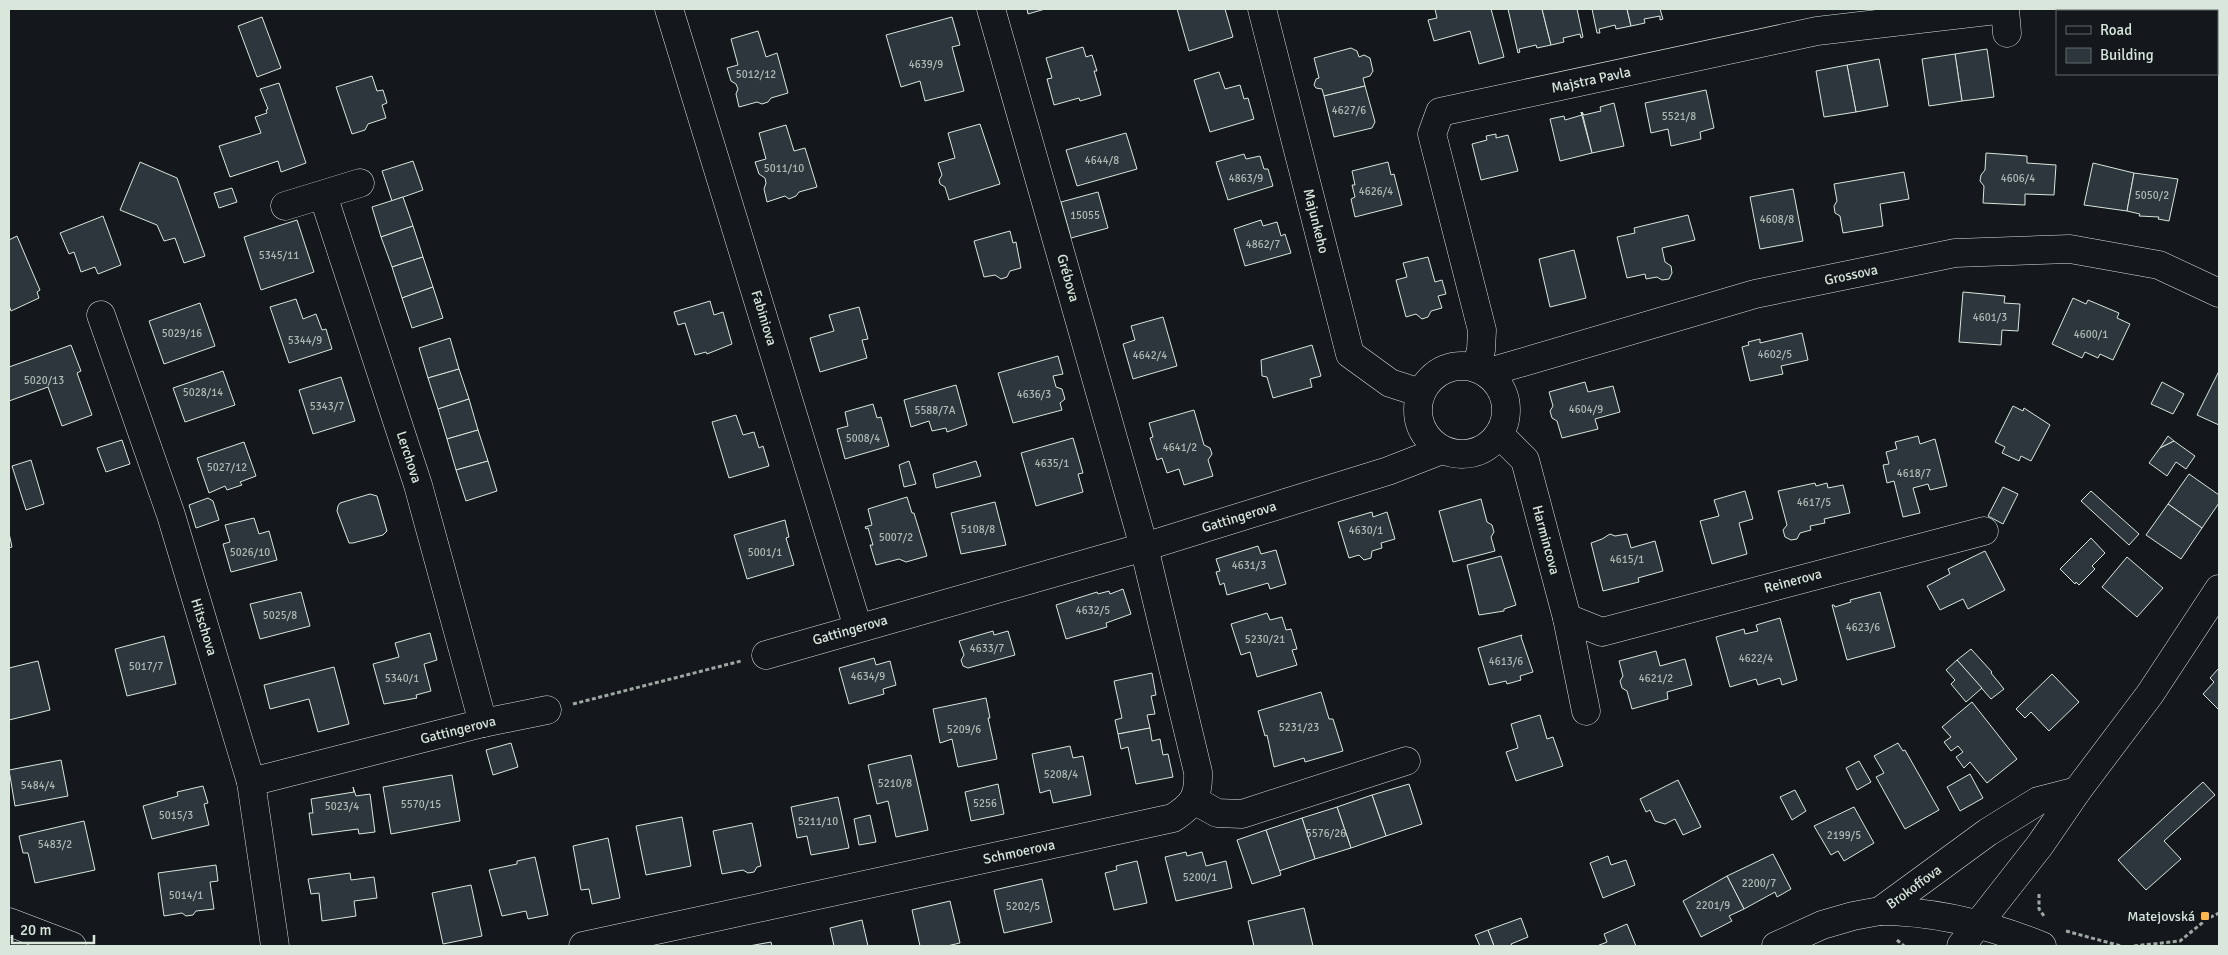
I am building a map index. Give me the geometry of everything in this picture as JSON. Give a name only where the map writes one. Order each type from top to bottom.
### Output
[{"type":"street","name":"Fabiniova","points":[[670,9],[858,628]]},
{"type":"street","name":"Grébova","points":[[991,9],[1144,547]]},
{"type":"street","name":"Majunkeho","points":[[1262,9],[1350,354],[1390,383],[1421,393]]},
{"type":"street","name":"Majstra Pavla","points":[[1481,371],[1482,330],[1432,134],[1440,112],[1817,31],[2006,21]]},
{"type":"street","points":[[285,206],[360,183]]},
{"type":"street","name":"Lerchova","points":[[323,194],[418,485],[483,723]]},
{"type":"street","name":"Grossova","points":[[1481,371],[1755,294],[1955,253],[2070,249],[2159,265],[2219,293]]},
{"type":"street","name":"Hitschova","points":[[100,315],[171,515],[251,782],[275,946]]},
{"type":"street","points":[[1454,366],[1481,371],[1500,388],[1506,408],[1505,422],[1499,434],[1490,444],[1479,451],[1467,454],[1454,454],[1442,450],[1431,442],[1423,431],[1418,419],[1421,393],[1434,376],[1454,366]]},
{"type":"street","name":"Harmincova","points":[[1499,434],[1525,460],[1567,618],[1586,711]]},
{"type":"street","name":"Gattingerova","points":[[766,655],[1144,547],[1388,471],[1442,450]]},
{"type":"street","name":"Reinerova","points":[[1567,618],[1602,632],[1984,531]]},
{"type":"street","points":[[1144,547],[1198,772],[1198,785],[1194,800],[1218,813],[1242,814],[1406,761]]},
{"type":"street","points":[[1961,946],[1980,924],[2054,826],[2150,694],[2219,589]]},
{"type":"street","name":"Gattingerova","points":[[251,782],[483,723],[547,710]]},
{"type":"street","name":"Brokoffova","points":[[1776,946],[1822,925],[1880,911],[1988,832],[2038,801],[2077,792]]},
{"type":"street","name":"Schmoerova","points":[[583,946],[1173,818],[1187,809],[1194,800]]},
{"type":"street","points":[[1880,911],[1910,911],[1980,924],[2051,933]]},
{"type":"street","points":[[9,922],[72,946]]},
{"type":"path","points":[[547,710],[766,655]]},
{"type":"path","points":[[2039,892],[2039,909],[2051,933],[2121,946]]},
{"type":"path","points":[[2134,946],[2180,941],[2208,919],[2219,913]]},
{"type":"building","points":[[1027,9],[1045,9],[1028,14]]},
{"type":"building","points":[[1177,9],[1225,9],[1233,37],[1189,51]]},
{"type":"building","points":[[1435,9],[1491,9],[1504,57],[1479,64],[1470,31],[1434,41],[1428,20],[1437,18]]},
{"type":"building","points":[[1508,9],[1542,9],[1551,45],[1537,48],[1536,45],[1519,49],[1520,52],[1518,53]]},
{"type":"building","points":[[1542,9],[1577,9],[1583,37],[1581,38],[1580,34],[1563,38],[1564,42],[1551,45]]},
{"type":"building","points":[[1592,9],[1627,9],[1631,26],[1616,29],[1615,25],[1599,29],[1600,33],[1597,33]]},
{"type":"building","points":[[1627,9],[1660,9],[1663,19],[1660,20],[1660,16],[1644,19],[1645,23],[1631,26]]},
{"type":"building","points":[[262,17],[281,68],[257,77],[238,26]]},
{"type":"building","points":[[952,17],[960,45],[952,47],[964,91],[925,101],[920,81],[901,87],[886,35]]},
{"type":"building","points":[[758,31],[766,57],[777,53],[788,93],[771,98],[768,102],[762,104],[757,102],[739,107],[736,94],[738,89],[736,84],[731,81],[727,68],[738,65],[731,39]]},
{"type":"building","points":[[1083,47],[1086,57],[1092,55],[1097,71],[1094,71],[1101,95],[1080,101],[1079,98],[1054,105],[1047,79],[1052,78],[1046,58]]},
{"type":"building","points":[[1351,48],[1357,51],[1359,57],[1364,55],[1370,58],[1373,71],[1370,76],[1363,78],[1365,86],[1324,96],[1322,89],[1316,88],[1314,85],[1316,79],[1319,78],[1314,58]]},
{"type":"building","points":[[1987,49],[1994,97],[1962,101],[1955,54]]},
{"type":"building","points":[[1955,54],[1962,101],[1929,106],[1922,59]]},
{"type":"building","points":[[1879,59],[1888,106],[1856,112],[1847,65]]},
{"type":"building","points":[[1847,65],[1856,112],[1824,117],[1816,71]]},
{"type":"building","points":[[1219,72],[1225,89],[1240,85],[1244,99],[1248,98],[1254,119],[1210,132],[1194,80]]},
{"type":"building","points":[[372,76],[377,91],[383,90],[387,103],[382,105],[386,118],[368,124],[365,130],[352,134],[336,87]]},
{"type":"building","points":[[279,83],[306,163],[281,172],[278,161],[230,177],[219,146],[261,133],[255,117],[267,113],[266,110],[268,109],[260,89]]},
{"type":"building","points":[[1365,86],[1375,122],[1372,128],[1334,137],[1324,96]]},
{"type":"building","points":[[1706,90],[1714,128],[1700,132],[1701,139],[1671,146],[1668,129],[1651,133],[1645,103]]},
{"type":"building","points":[[1614,103],[1624,146],[1592,153],[1582,112],[1584,115],[1601,111],[1600,107]]},
{"type":"building","points":[[1582,115],[1592,153],[1560,161],[1550,119],[1564,116],[1565,120]]},
{"type":"building","points":[[980,124],[1000,184],[949,200],[945,187],[940,184],[939,180],[942,175],[938,163],[955,158],[948,133]]},
{"type":"building","points":[[786,125],[794,151],[805,148],[817,187],[799,192],[796,196],[789,199],[785,196],[767,202],[764,189],[765,178],[759,174],[755,162],[766,159],[759,133]]},
{"type":"building","points":[[1126,133],[1137,169],[1077,186],[1066,150]]},
{"type":"building","points":[[1496,134],[1496,138],[1508,135],[1518,171],[1481,180],[1472,144],[1487,140],[1486,136]]},
{"type":"building","points":[[1986,153],[2027,156],[2027,163],[2056,165],[2054,195],[2025,194],[2025,205],[1983,203],[1984,186],[1980,181],[1981,175],[1985,170]]},
{"type":"building","points":[[1244,154],[1246,159],[1260,156],[1264,169],[1268,169],[1273,186],[1228,200],[1216,162]]},
{"type":"building","points":[[413,161],[423,190],[392,201],[382,171]]},
{"type":"building","points":[[140,162],[177,178],[205,256],[184,263],[175,238],[164,241],[157,225],[120,210]]},
{"type":"building","points":[[1388,162],[1391,175],[1394,174],[1402,205],[1355,217],[1351,199],[1355,197],[1352,185],[1355,185],[1352,171]]},
{"type":"building","points":[[2093,163],[2134,173],[2127,211],[2084,205]]},
{"type":"building","points":[[1904,172],[1909,199],[1880,204],[1883,226],[1843,233],[1840,216],[1835,213],[1834,206],[1837,201],[1834,184]]},
{"type":"building","points":[[2134,173],[2178,179],[2169,221],[2158,219],[2159,217],[2139,216],[2140,214],[2127,211]]},
{"type":"building","points":[[232,188],[237,202],[219,208],[214,193]]},
{"type":"building","points":[[1793,189],[1803,241],[1760,249],[1750,197]]},
{"type":"building","points":[[1098,192],[1108,228],[1071,238],[1061,202]]},
{"type":"building","points":[[403,197],[413,226],[381,237],[372,207]]},
{"type":"building","points":[[1688,215],[1695,240],[1662,248],[1665,262],[1671,266],[1672,273],[1669,279],[1662,280],[1657,277],[1646,279],[1645,274],[1627,278],[1617,237],[1635,233],[1634,228]]},
{"type":"building","points":[[103,216],[121,265],[98,274],[95,267],[81,272],[74,252],[69,254],[60,233]]},
{"type":"building","points":[[297,220],[314,272],[261,290],[244,237]]},
{"type":"building","points":[[1261,220],[1263,226],[1277,222],[1281,236],[1285,234],[1291,253],[1245,266],[1234,229]]},
{"type":"building","points":[[413,226],[423,257],[392,267],[381,237]]},
{"type":"building","points":[[1010,231],[1013,243],[1016,242],[1021,268],[1010,271],[1007,277],[1001,279],[995,275],[984,277],[974,241]]},
{"type":"building","points":[[17,236],[40,290],[37,292],[39,298],[11,311],[9,305],[9,240]]},
{"type":"building","points":[[1574,250],[1586,298],[1550,307],[1539,259]]},
{"type":"building","points":[[423,257],[433,287],[402,298],[392,267]]},
{"type":"building","points":[[1428,257],[1435,282],[1442,280],[1446,294],[1438,296],[1442,308],[1431,311],[1428,317],[1422,319],[1416,314],[1406,317],[1396,280],[1407,277],[1403,263]]},
{"type":"building","points":[[433,287],[443,318],[412,328],[402,298]]},
{"type":"building","points":[[1963,292],[2005,296],[2004,303],[2020,304],[2018,331],[2002,330],[2001,345],[1959,342]]},
{"type":"building","points":[[2073,298],[2086,304],[2088,300],[2119,313],[2117,318],[2130,324],[2113,360],[2100,354],[2098,358],[2085,352],[2082,358],[2052,344]]},
{"type":"building","points":[[296,299],[303,319],[316,314],[322,330],[326,329],[332,349],[289,363],[270,307]]},
{"type":"building","points":[[710,301],[714,315],[723,312],[732,344],[707,354],[706,352],[695,355],[685,323],[678,325],[674,312]]},
{"type":"building","points":[[200,303],[215,346],[164,364],[149,321]]},
{"type":"building","points":[[859,307],[868,339],[862,340],[867,358],[820,372],[810,338],[834,331],[829,315]]},
{"type":"building","points":[[1163,317],[1177,366],[1133,379],[1123,344],[1135,340],[1131,326]]},
{"type":"building","points":[[1802,333],[1808,360],[1781,366],[1783,374],[1750,381],[1742,347],[1749,345],[1748,342],[1760,339],[1760,343]]},
{"type":"building","points":[[450,338],[459,369],[428,378],[419,348]]},
{"type":"building","points":[[71,345],[81,371],[77,373],[92,415],[62,426],[48,387],[9,401],[9,367]]},
{"type":"building","points":[[1312,345],[1321,376],[1310,379],[1312,387],[1273,398],[1267,377],[1262,376],[1261,360]]},
{"type":"building","points":[[1058,356],[1063,374],[1053,376],[1056,387],[1062,389],[1065,399],[1060,403],[1062,410],[1013,423],[998,373]]},
{"type":"building","points":[[459,369],[469,399],[438,409],[428,378]]},
{"type":"building","points":[[223,371],[235,405],[185,422],[173,388]]},
{"type":"building","points":[[2219,371],[2219,425],[2197,415]]},
{"type":"building","points":[[341,377],[355,421],[313,434],[299,390]]},
{"type":"building","points":[[1585,382],[1588,392],[1613,386],[1620,412],[1595,419],[1598,429],[1562,438],[1557,421],[1552,418],[1550,411],[1553,406],[1549,392]]},
{"type":"building","points":[[2162,382],[2184,394],[2173,414],[2151,404]]},
{"type":"building","points":[[956,385],[967,425],[947,432],[946,428],[932,431],[929,421],[911,427],[904,400]]},
{"type":"building","points":[[469,399],[478,430],[447,439],[438,409]]},
{"type":"building","points":[[873,404],[877,418],[881,417],[889,446],[845,459],[837,429],[848,426],[845,412]]},
{"type":"building","points":[[2013,406],[2023,411],[2024,408],[2050,425],[2031,461],[2021,456],[2019,461],[2002,453],[2005,447],[1995,442]]},
{"type":"building","points":[[1194,410],[1204,445],[1210,448],[1212,454],[1208,460],[1213,476],[1184,485],[1179,469],[1167,473],[1162,458],[1157,460],[1150,438],[1153,437],[1149,423]]},
{"type":"building","points":[[736,415],[743,435],[754,432],[759,448],[763,446],[769,466],[729,478],[712,422]]},
{"type":"building","points":[[478,430],[488,461],[456,470],[447,439]]},
{"type":"building","points":[[1918,436],[1920,444],[1935,439],[1947,486],[1930,490],[1928,484],[1913,488],[1920,513],[1903,517],[1894,481],[1887,483],[1883,465],[1889,464],[1886,452],[1897,449],[1895,442]]},
{"type":"building","points":[[2168,436],[2174,441],[2160,448]]},
{"type":"building","points":[[1073,438],[1083,473],[1078,474],[1083,492],[1036,506],[1021,453]]},
{"type":"building","points":[[122,440],[130,464],[106,472],[97,448]]},
{"type":"building","points":[[2174,441],[2195,456],[2186,469],[2176,462],[2167,476],[2149,463],[2160,448]]},
{"type":"building","points":[[244,442],[256,476],[240,482],[242,485],[227,490],[225,486],[209,493],[197,458]]},
{"type":"building","points":[[31,460],[44,504],[26,510],[12,466]]},
{"type":"building","points":[[488,461],[497,491],[466,501],[456,470]]},
{"type":"building","points":[[909,461],[916,484],[904,487],[899,465]]},
{"type":"building","points":[[976,461],[981,476],[936,488],[933,474]]},
{"type":"building","points":[[2189,474],[2219,495],[2219,503],[2202,528],[2168,504]]},
{"type":"building","points":[[1815,483],[1816,486],[1827,483],[1828,488],[1843,485],[1850,513],[1824,519],[1825,523],[1810,526],[1811,530],[1800,533],[1797,539],[1791,540],[1785,537],[1783,530],[1787,525],[1778,491]]},
{"type":"building","points":[[2003,487],[2018,494],[2003,524],[1988,516]]},
{"type":"building","points":[[1745,491],[1753,519],[1739,523],[1747,554],[1712,564],[1700,521],[1719,516],[1714,500]]},
{"type":"building","points":[[2091,491],[2139,534],[2129,545],[2081,501]]},
{"type":"building","points":[[370,494],[377,496],[387,531],[383,535],[349,543],[337,511],[338,506],[340,503]]},
{"type":"building","points":[[907,497],[927,556],[906,562],[899,559],[876,565],[870,545],[873,545],[868,528],[866,529],[865,527],[872,525],[868,509]]},
{"type":"building","points":[[208,498],[213,501],[219,520],[196,528],[189,505]]},
{"type":"building","points":[[1481,499],[1487,522],[1492,525],[1494,532],[1491,537],[1495,551],[1453,562],[1439,511]]},
{"type":"building","points":[[995,502],[1006,545],[961,554],[951,513]]},
{"type":"building","points":[[2168,504],[2202,528],[2181,559],[2146,535]]},
{"type":"building","points":[[1372,512],[1373,517],[1387,512],[1395,539],[1381,543],[1382,548],[1372,551],[1371,558],[1364,560],[1359,555],[1349,558],[1338,522]]},
{"type":"building","points":[[254,518],[259,534],[269,531],[277,560],[231,572],[223,544],[230,542],[225,525]]},
{"type":"building","points":[[785,520],[789,537],[786,538],[794,565],[747,579],[734,535]]},
{"type":"building","points":[[9,533],[12,547],[9,548]]},
{"type":"building","points":[[1610,534],[1615,536],[1627,534],[1631,548],[1655,541],[1663,571],[1638,578],[1639,582],[1603,591],[1591,543]]},
{"type":"building","points":[[2091,538],[2105,553],[2092,566],[2095,569],[2079,585],[2076,582],[2075,584],[2060,569]]},
{"type":"building","points":[[1258,546],[1261,554],[1276,550],[1286,584],[1270,589],[1268,583],[1227,595],[1224,583],[1220,585],[1216,572],[1220,571],[1216,559]]},
{"type":"building","points":[[1985,551],[2005,590],[1968,609],[1963,599],[1940,610],[1927,586],[1950,574],[1948,569]]},
{"type":"building","points":[[1501,556],[1516,605],[1504,609],[1504,611],[1479,615],[1467,565]]},
{"type":"building","points":[[2127,557],[2163,588],[2137,617],[2102,587]]},
{"type":"building","points":[[1123,589],[1131,614],[1106,623],[1107,627],[1066,639],[1056,605],[1097,592],[1098,594],[1109,591],[1110,594]]},
{"type":"building","points":[[301,592],[310,626],[260,639],[250,604]]},
{"type":"building","points":[[1880,592],[1895,647],[1847,660],[1832,605],[1835,607],[1851,602],[1850,600]]},
{"type":"building","points":[[1267,613],[1270,620],[1282,617],[1286,630],[1291,629],[1297,649],[1292,650],[1297,665],[1257,677],[1250,652],[1241,655],[1231,624]]},
{"type":"building","points":[[1780,618],[1797,680],[1782,685],[1780,678],[1758,685],[1756,679],[1730,687],[1716,637],[1744,629],[1745,634],[1758,631],[1756,625]]},
{"type":"building","points":[[993,631],[994,635],[1008,631],[1015,655],[968,668],[963,666],[961,660],[964,655],[959,641]]},
{"type":"building","points":[[430,633],[437,660],[424,664],[431,691],[416,695],[417,698],[384,704],[373,664],[399,657],[395,643]]},
{"type":"building","points":[[1522,635],[1521,637],[1533,672],[1520,676],[1521,680],[1507,684],[1506,681],[1489,685],[1478,648]]},
{"type":"building","points":[[164,636],[176,684],[127,696],[115,649]]},
{"type":"building","points":[[1971,649],[1992,672],[2004,689],[1991,699],[1957,660]]},
{"type":"building","points":[[1656,651],[1660,666],[1685,659],[1692,685],[1667,692],[1668,699],[1632,709],[1627,691],[1622,688],[1620,681],[1623,676],[1619,661]]},
{"type":"building","points":[[874,658],[876,665],[890,661],[896,685],[883,689],[884,694],[849,704],[839,668]]},
{"type":"building","points":[[1957,660],[1982,688],[1966,702],[1951,684],[1955,680],[1946,670]]},
{"type":"building","points":[[38,661],[50,710],[9,720],[9,668]]},
{"type":"building","points":[[334,667],[349,724],[318,732],[309,699],[270,709],[264,685]]},
{"type":"building","points":[[2219,668],[2219,710],[2203,694],[2214,682],[2210,678]]},
{"type":"building","points":[[1152,673],[1156,695],[1151,696],[1155,714],[1147,715],[1150,728],[1118,734],[1115,720],[1122,718],[1114,681]]},
{"type":"building","points":[[2052,674],[2079,702],[2049,731],[2031,712],[2025,718],[2016,709]]},
{"type":"building","points":[[1321,692],[1329,719],[1333,719],[1343,751],[1305,762],[1304,758],[1274,767],[1267,735],[1265,736],[1258,711]]},
{"type":"building","points":[[986,698],[990,718],[988,718],[997,759],[958,767],[952,739],[940,743],[933,709]]},
{"type":"building","points":[[1972,702],[2017,759],[1987,783],[1970,762],[1964,768],[1956,757],[1963,752],[1958,746],[1951,751],[1944,742],[1951,737],[1942,727]]},
{"type":"building","points":[[1540,715],[1547,739],[1553,737],[1563,766],[1516,781],[1506,752],[1518,748],[1511,724]]},
{"type":"building","points":[[1150,728],[1152,741],[1160,739],[1163,755],[1168,754],[1173,777],[1136,784],[1128,747],[1121,749],[1118,734]]},
{"type":"building","points":[[511,743],[518,767],[493,775],[486,750]]},
{"type":"building","points":[[1898,743],[1903,751],[1905,750],[1939,810],[1905,829],[1876,777],[1884,773],[1874,756]]},
{"type":"building","points":[[1070,746],[1073,758],[1083,756],[1091,795],[1053,803],[1050,790],[1040,793],[1032,754]]},
{"type":"building","points":[[911,755],[928,830],[896,837],[888,801],[877,804],[868,765]]},
{"type":"building","points":[[61,760],[68,796],[15,806],[9,770]]},
{"type":"building","points":[[1859,761],[1871,782],[1857,790],[1846,768]]},
{"type":"building","points":[[1970,774],[1983,798],[1960,811],[1947,787]]},
{"type":"building","points":[[452,775],[460,821],[391,834],[383,787]]},
{"type":"building","points":[[1678,780],[1701,827],[1683,835],[1675,819],[1665,824],[1655,821],[1650,810],[1646,812],[1640,799]]},
{"type":"building","points":[[2203,782],[2215,795],[2164,841],[2181,859],[2146,890],[2118,860]]},
{"type":"building","points":[[998,784],[1004,814],[971,821],[965,792]]},
{"type":"building","points":[[1409,784],[1422,824],[1386,836],[1372,795]]},
{"type":"building","points":[[203,786],[208,803],[204,804],[209,825],[152,839],[143,806],[178,796],[177,792]]},
{"type":"building","points":[[353,787],[356,796],[370,794],[375,832],[359,834],[358,829],[312,835],[309,813],[313,813],[311,799],[354,792]]},
{"type":"building","points":[[1795,790],[1806,811],[1792,820],[1780,797]]},
{"type":"building","points":[[1372,795],[1386,836],[1351,848],[1337,807]]},
{"type":"building","points":[[838,797],[849,848],[811,855],[807,836],[797,838],[791,807]]},
{"type":"building","points":[[1337,807],[1351,848],[1315,859],[1302,818]]},
{"type":"building","points":[[1854,807],[1874,843],[1844,861],[1838,851],[1831,855],[1814,826]]},
{"type":"building","points":[[870,815],[876,842],[859,845],[854,819]]},
{"type":"building","points":[[682,817],[691,866],[646,875],[636,826]]},
{"type":"building","points":[[1302,818],[1315,859],[1279,871],[1266,830]]},
{"type":"building","points":[[84,821],[95,870],[35,883],[28,853],[23,853],[19,836]]},
{"type":"building","points":[[752,823],[761,866],[757,867],[754,872],[748,873],[743,870],[722,874],[713,831]]},
{"type":"building","points":[[1266,830],[1281,875],[1252,884],[1237,840]]},
{"type":"building","points":[[608,838],[620,898],[592,904],[589,889],[581,890],[573,846]]},
{"type":"building","points":[[1186,852],[1187,856],[1202,852],[1206,866],[1226,861],[1232,888],[1176,901],[1165,857]]},
{"type":"building","points":[[1773,854],[1791,889],[1777,897],[1775,892],[1744,909],[1727,876]]},
{"type":"building","points":[[1608,856],[1611,865],[1626,860],[1635,885],[1603,898],[1590,863]]},
{"type":"building","points":[[535,857],[548,915],[528,919],[526,911],[502,916],[489,870],[517,864],[517,861]]},
{"type":"building","points":[[1137,861],[1147,903],[1114,910],[1105,873],[1117,870],[1116,866]]},
{"type":"building","points":[[216,865],[218,881],[210,882],[214,909],[196,911],[193,915],[186,916],[182,913],[164,916],[158,873]]},
{"type":"building","points":[[350,873],[351,880],[374,877],[377,898],[354,901],[356,916],[322,921],[319,893],[311,894],[308,879]]},
{"type":"building","points":[[1727,876],[1744,909],[1729,916],[1732,921],[1701,937],[1683,901]]},
{"type":"building","points":[[1042,879],[1052,922],[1004,933],[994,890]]},
{"type":"building","points":[[471,885],[482,936],[443,944],[432,893]]},
{"type":"building","points":[[950,901],[960,943],[947,946],[920,946],[912,910]]},
{"type":"building","points":[[1304,908],[1313,946],[1254,946],[1248,921]]},
{"type":"building","points":[[1521,918],[1528,937],[1511,944],[1512,946],[1494,946],[1488,930]]},
{"type":"building","points":[[862,920],[868,946],[834,946],[830,928]]},
{"type":"building","points":[[1627,924],[1636,946],[1597,946],[1607,942],[1604,934]]},
{"type":"building","points":[[1488,930],[1494,946],[1480,946],[1475,935]]},
{"type":"building","points":[[771,942],[772,946],[749,946]]},
{"type":"place","name":"Matejovská","points":[[2205,916]]}]
